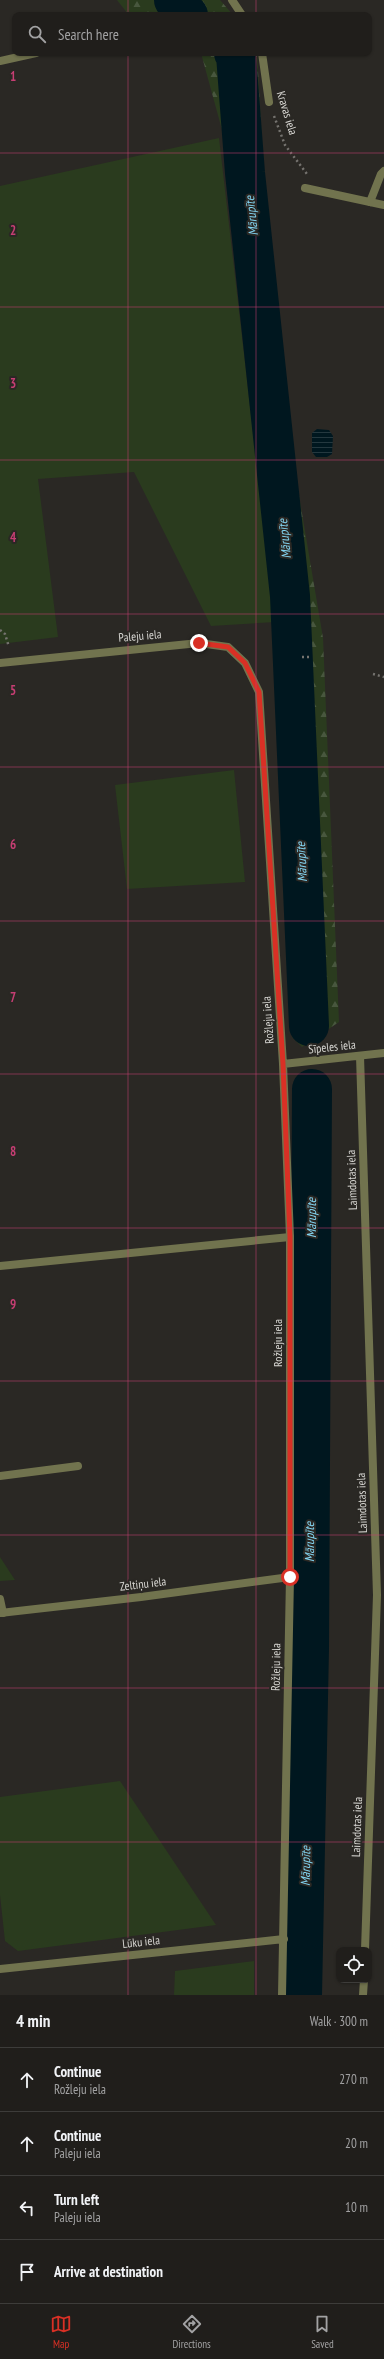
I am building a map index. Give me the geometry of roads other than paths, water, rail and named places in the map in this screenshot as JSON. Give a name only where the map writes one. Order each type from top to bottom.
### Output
[{"type":"street","points":[[232,0],[240,12]]},
{"type":"street","points":[[0,61],[22,56]]},
{"type":"street","name":"Kravas iela","points":[[262,56],[270,102]]},
{"type":"street","points":[[370,202],[381,174],[384,172]]},
{"type":"street","points":[[305,188],[384,205]]},
{"type":"street","name":"Paleju iela","points":[[0,664],[199,643],[228,647],[245,663],[259,692]]},
{"type":"street","name":"Rožleju iela","points":[[259,692],[283,1064],[290,1237],[290,1577],[282,1995]]},
{"type":"street","name":"Sīpeles iela","points":[[283,1064],[384,1053]]},
{"type":"street","name":"Laimdotas iela","points":[[360,1056],[380,1596],[365,1947]]},
{"type":"street","points":[[0,1266],[290,1237]]},
{"type":"street","points":[[0,1476],[78,1466]]},
{"type":"street","name":"Zeltiņu iela","points":[[1,1613],[141,1597],[290,1577]]},
{"type":"street","points":[[0,1599],[1,1613]]},
{"type":"street","name":"Lūku iela","points":[[0,1969],[284,1939]]},
{"type":"street","points":[[363,1995],[364,1983]]},
{"type":"water","points":[[317,429],[329,430],[333,436],[332,454],[327,457],[316,457],[312,452],[312,433]]},
{"type":"waterway","name":"Mārupīte","points":[[174,0],[185,12]]},
{"type":"waterway","name":"Mārupīte","points":[[236,56],[245,173],[290,596],[309,1026]]},
{"type":"waterway","name":"Mārupīte","points":[[302,1995],[309,1648],[312,1089]]}]
